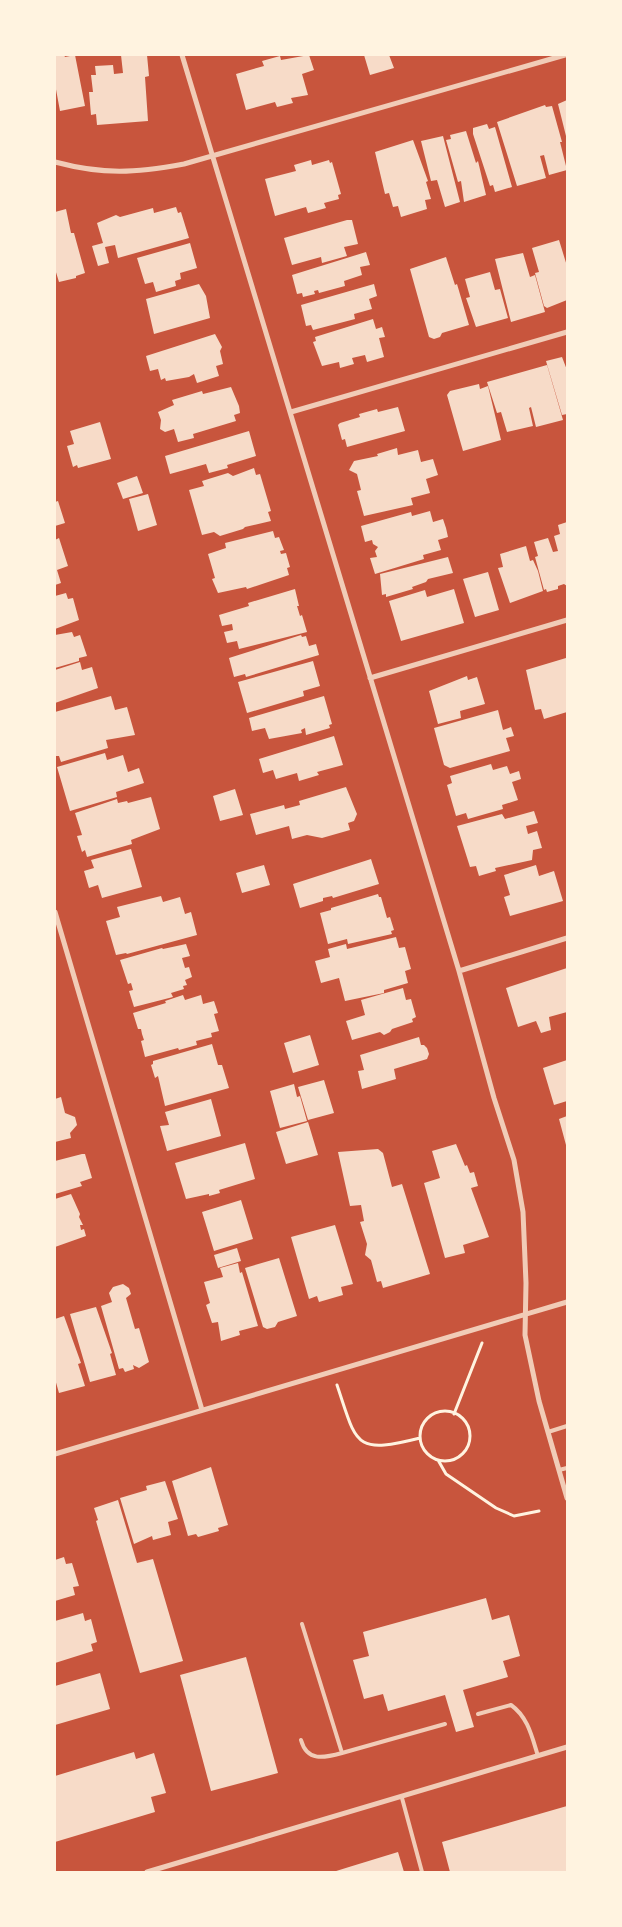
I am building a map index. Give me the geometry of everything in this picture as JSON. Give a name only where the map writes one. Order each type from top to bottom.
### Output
[{"type":"street","points":[[182,55],[459,971],[494,1098],[514,1160],[523,1212],[526,1283],[525,1335],[548,1432],[567,1498]]},
{"type":"street","points":[[55,162],[97,171],[124,172],[184,164],[565,55]]},
{"type":"street","points":[[291,412],[567,332]]},
{"type":"street","points":[[370,678],[567,620]]},
{"type":"street","points":[[55,912],[202,1410]]},
{"type":"street","points":[[459,971],[567,938]]},
{"type":"street","points":[[55,1454],[567,1302]]},
{"type":"street","points":[[147,1872],[402,1798],[567,1747]]},
{"type":"lane","points":[[548,1432],[567,1426]]},
{"type":"lane","points":[[559,1470],[567,1468]]},
{"type":"lane","points":[[302,1624],[342,1754]]},
{"type":"lane","points":[[478,1714],[511,1705],[521,1713],[530,1731],[538,1756]]},
{"type":"lane","points":[[301,1740],[308,1754],[316,1758],[342,1754],[445,1724]]},
{"type":"lane","points":[[402,1798],[422,1872]]},
{"type":"path","points":[[454,1414],[482,1343]]},
{"type":"path","points":[[337,1385],[352,1428],[360,1441],[372,1446],[420,1438]]},
{"type":"path","points":[[438,1460],[454,1459],[466,1448],[469,1432],[466,1425],[454,1414],[446,1412],[430,1416],[421,1429],[420,1438],[425,1452],[438,1460],[446,1474],[496,1508],[514,1516],[539,1511]]},
{"type":"building","points":[[55,55],[64,55],[65,57],[75,55],[85,106],[60,111],[55,84]]},
{"type":"building","points":[[121,55],[147,55],[149,76],[145,77],[148,121],[97,125],[96,114],[91,115],[89,92],[93,92],[91,75],[96,75],[95,66],[113,65],[114,74],[123,73]]},
{"type":"building","points":[[309,55],[314,70],[302,74],[308,95],[291,98],[293,103],[277,107],[275,102],[246,110],[236,74],[264,66],[262,61],[280,56],[281,60]]},
{"type":"building","points":[[364,55],[389,55],[394,68],[370,75]]},
{"type":"building","points":[[567,100],[567,136],[566,136],[558,104]]},
{"type":"building","points":[[545,105],[546,107],[552,106],[562,142],[560,142],[567,170],[549,175],[544,155],[540,156],[546,178],[517,186],[497,122]]},
{"type":"building","points":[[487,124],[489,129],[495,127],[512,187],[495,192],[493,185],[490,186],[473,134],[473,128]]},
{"type":"building","points":[[466,131],[476,163],[478,161],[486,195],[464,202],[461,181],[458,182],[446,140],[451,139],[450,135]]},
{"type":"building","points":[[443,136],[460,202],[445,207],[437,180],[431,181],[421,141]]},
{"type":"building","points":[[413,140],[428,181],[426,182],[431,199],[425,200],[427,209],[401,217],[398,206],[393,207],[389,193],[385,194],[375,152]]},
{"type":"building","points":[[311,160],[312,165],[329,160],[330,163],[332,162],[341,194],[338,195],[339,199],[324,203],[326,208],[308,213],[306,207],[275,216],[265,179],[296,171],[294,165]]},
{"type":"building","points":[[176,207],[178,213],[181,212],[189,238],[118,258],[115,245],[105,247],[109,263],[98,266],[92,246],[103,243],[97,223],[116,215],[120,217],[153,208],[154,213]]},
{"type":"building","points":[[66,209],[71,233],[74,233],[85,273],[76,276],[76,278],[59,282],[55,269],[55,212]]},
{"type":"building","points":[[352,220],[358,244],[344,247],[347,256],[322,263],[321,257],[292,265],[284,238]]},
{"type":"building","points":[[559,240],[567,266],[567,300],[547,308],[544,306],[535,273],[539,272],[532,248]]},
{"type":"building","points":[[190,243],[197,268],[180,273],[181,279],[175,281],[176,286],[156,292],[153,282],[145,284],[137,258]]},
{"type":"building","points":[[366,252],[370,265],[360,267],[362,275],[344,281],[345,286],[319,293],[318,290],[314,291],[315,294],[303,297],[302,293],[297,294],[292,275]]},
{"type":"building","points":[[523,253],[530,277],[535,275],[545,312],[511,322],[495,259]]},
{"type":"building","points":[[446,257],[455,285],[457,284],[469,325],[442,333],[440,337],[434,339],[429,337],[410,269]]},
{"type":"building","points":[[490,272],[495,290],[500,289],[508,318],[476,327],[466,298],[470,297],[465,279]]},
{"type":"building","points":[[199,284],[206,296],[210,318],[154,334],[146,299]]},
{"type":"building","points":[[374,284],[377,296],[369,299],[372,309],[354,314],[355,319],[313,330],[311,325],[306,326],[301,305]]},
{"type":"building","points":[[373,319],[376,329],[382,327],[385,337],[379,338],[384,357],[367,362],[365,355],[352,358],[354,364],[340,368],[339,362],[322,366],[313,342],[316,341],[315,337]]},
{"type":"building","points":[[215,334],[222,347],[220,351],[223,364],[216,366],[219,376],[197,383],[194,374],[189,377],[166,381],[165,378],[161,380],[158,369],[150,371],[146,356]]},
{"type":"building","points":[[562,357],[567,370],[567,414],[562,415],[546,361]]},
{"type":"building","points":[[547,365],[563,420],[536,427],[531,407],[529,408],[533,426],[507,432],[501,412],[497,413],[487,382]]},
{"type":"building","points":[[479,384],[480,389],[488,386],[501,440],[463,451],[447,395],[450,391]]},
{"type":"building","points":[[231,387],[239,406],[240,413],[234,415],[236,421],[193,434],[194,438],[178,442],[174,429],[165,432],[160,429],[161,420],[158,412],[174,405],[172,400],[202,391],[203,394]]},
{"type":"building","points":[[398,407],[405,431],[347,447],[345,439],[342,440],[338,425],[340,423],[360,417],[359,414],[377,409],[378,412]]},
{"type":"building","points":[[100,422],[111,459],[78,468],[77,465],[73,467],[67,446],[74,444],[70,431]]},
{"type":"building","points":[[249,431],[256,456],[227,465],[228,468],[209,473],[206,464],[170,474],[165,456]]},
{"type":"building","points":[[397,448],[398,455],[418,450],[421,462],[433,459],[438,475],[426,479],[430,493],[411,498],[413,505],[364,516],[357,491],[361,490],[357,474],[349,470],[354,461],[378,456],[377,454]]},
{"type":"building","points":[[254,468],[256,475],[260,474],[271,511],[268,512],[271,521],[245,527],[220,536],[214,532],[202,535],[189,490],[204,486],[202,481],[228,473],[233,476]]},
{"type":"building","points":[[137,476],[143,493],[123,499],[117,483]]},
{"type":"building","points":[[148,494],[157,525],[138,531],[129,499]]},
{"type":"building","points":[[58,501],[65,523],[55,526],[55,502]]},
{"type":"building","points":[[430,511],[433,522],[443,519],[446,528],[448,537],[438,540],[441,550],[423,555],[424,559],[375,574],[370,558],[377,557],[375,551],[378,547],[373,544],[372,540],[365,542],[361,526],[411,512],[412,516]]},
{"type":"building","points":[[567,522],[567,586],[564,584],[558,586],[558,589],[547,592],[546,589],[544,590],[535,557],[538,556],[534,542],[548,538],[553,552],[558,551],[554,536],[560,534],[558,525]]},
{"type":"building","points":[[273,531],[275,538],[279,537],[284,550],[280,551],[281,554],[286,553],[290,567],[287,568],[289,575],[247,589],[246,587],[218,593],[212,579],[215,578],[208,554],[226,548],[225,543]]},
{"type":"building","points":[[59,538],[68,566],[57,570],[61,583],[55,585],[55,540]]},
{"type":"building","points":[[526,546],[530,561],[533,560],[538,571],[543,591],[510,603],[498,568],[503,567],[500,554]]},
{"type":"building","points":[[448,557],[453,573],[428,579],[426,582],[412,587],[413,589],[386,597],[386,594],[382,595],[380,574]]},
{"type":"building","points":[[488,572],[499,610],[475,617],[463,579]]},
{"type":"building","points":[[295,589],[299,606],[297,606],[307,632],[239,649],[237,641],[227,643],[224,632],[233,630],[232,624],[222,626],[219,615],[249,606],[248,603]]},
{"type":"building","points":[[454,589],[464,623],[401,641],[389,601],[425,590],[427,597]]},
{"type":"building","points":[[66,593],[68,599],[73,598],[79,620],[55,629],[55,596]]},
{"type":"building","points":[[72,632],[74,637],[80,635],[87,656],[79,658],[79,661],[55,668],[55,635]]},
{"type":"building","points":[[301,635],[302,637],[306,636],[309,646],[316,644],[319,655],[246,677],[245,674],[234,677],[229,658]]},
{"type":"building","points":[[566,658],[567,712],[544,719],[541,709],[535,710],[526,670]]},
{"type":"building","points":[[313,661],[320,686],[303,691],[304,696],[247,713],[238,682]]},
{"type":"building","points":[[80,662],[82,670],[92,667],[98,688],[55,703],[55,670]]},
{"type":"building","points":[[467,676],[468,680],[477,677],[485,704],[460,711],[461,718],[438,724],[429,691]]},
{"type":"building","points":[[111,696],[115,710],[127,707],[135,735],[106,740],[108,748],[61,762],[59,756],[56,756],[55,753],[55,712]]},
{"type":"building","points":[[324,696],[332,724],[329,725],[330,728],[306,735],[305,728],[301,730],[302,733],[269,739],[265,728],[252,731],[249,718]]},
{"type":"building","points":[[498,710],[503,730],[511,727],[514,736],[506,738],[510,751],[450,768],[444,765],[434,728]]},
{"type":"building","points":[[334,736],[343,765],[317,772],[319,775],[299,781],[297,773],[276,779],[273,770],[263,773],[259,759]]},
{"type":"building","points":[[105,753],[107,760],[123,755],[128,772],[139,768],[144,783],[116,792],[117,797],[70,811],[57,767]]},
{"type":"building","points":[[491,764],[493,770],[507,766],[510,774],[519,771],[521,779],[512,782],[518,800],[502,805],[503,809],[468,819],[466,813],[456,816],[447,785],[452,783],[450,776]]},
{"type":"building","points":[[346,787],[357,814],[354,821],[348,823],[350,830],[322,838],[307,835],[292,839],[289,826],[256,835],[250,814],[284,805],[285,809],[300,805],[299,801]]},
{"type":"building","points":[[235,789],[243,815],[220,821],[213,796]]},
{"type":"building","points":[[151,797],[160,829],[131,840],[132,844],[87,857],[85,850],[82,852],[77,836],[82,835],[75,813],[117,799],[118,803],[127,801],[128,803]]},
{"type":"building","points":[[534,811],[538,823],[526,826],[528,834],[537,831],[542,848],[533,850],[532,860],[495,868],[496,871],[479,876],[476,866],[470,867],[457,826],[502,814],[505,819]]},
{"type":"building","points":[[131,849],[142,887],[102,898],[98,885],[89,888],[84,871],[94,868],[91,860]]},
{"type":"building","points":[[371,859],[379,884],[333,898],[332,896],[323,898],[323,901],[300,908],[293,884]]},
{"type":"building","points":[[264,865],[270,885],[242,893],[236,873]]},
{"type":"building","points":[[536,865],[539,876],[554,871],[563,901],[510,916],[504,897],[510,895],[504,875]]},
{"type":"building","points":[[378,894],[381,897],[387,918],[390,917],[394,930],[391,931],[392,934],[348,944],[347,939],[328,944],[320,913]]},
{"type":"building","points":[[161,896],[163,902],[180,897],[185,914],[191,912],[197,935],[127,954],[116,955],[106,921],[120,917],[117,907]]},
{"type":"building","points":[[396,937],[399,948],[405,947],[411,969],[405,971],[408,983],[384,990],[384,993],[345,1001],[339,978],[321,983],[315,961],[330,957],[328,949],[346,944],[347,949]]},
{"type":"building","points":[[186,944],[190,956],[182,958],[185,968],[189,967],[192,977],[185,980],[187,985],[183,986],[184,989],[171,993],[173,997],[134,1007],[129,991],[133,990],[131,983],[128,984],[120,960],[162,948]]},
{"type":"building","points":[[567,968],[567,1012],[549,1017],[551,1030],[541,1033],[536,1021],[518,1027],[506,988]]},
{"type":"building","points":[[403,988],[406,1000],[411,999],[416,1017],[412,1019],[413,1022],[392,1029],[384,1035],[380,1032],[352,1040],[346,1021],[365,1015],[361,1000]]},
{"type":"building","points":[[183,995],[185,1000],[201,995],[203,1004],[214,1001],[218,1013],[214,1014],[219,1031],[211,1033],[212,1037],[196,1041],[197,1045],[145,1057],[141,1041],[144,1040],[141,1029],[138,1029],[133,1013],[166,1003],[165,1001]]},
{"type":"building","points":[[310,1035],[319,1065],[293,1073],[284,1043]]},
{"type":"building","points":[[419,1037],[421,1045],[427,1048],[429,1054],[427,1059],[394,1069],[396,1079],[362,1089],[358,1071],[364,1070],[360,1055]]},
{"type":"building","points":[[212,1044],[218,1065],[222,1065],[229,1088],[165,1106],[158,1076],[155,1078],[151,1065],[153,1061]]},
{"type":"building","points":[[567,1060],[567,1101],[554,1105],[543,1068]]},
{"type":"building","points":[[324,1080],[334,1113],[308,1120],[298,1087]]},
{"type":"building","points":[[294,1084],[297,1097],[300,1096],[307,1121],[280,1128],[270,1091]]},
{"type":"building","points":[[61,1097],[65,1113],[75,1117],[77,1125],[70,1133],[71,1138],[55,1142],[55,1099]]},
{"type":"building","points":[[211,1099],[221,1136],[167,1151],[160,1126],[169,1125],[165,1112]]},
{"type":"building","points":[[567,1116],[567,1145],[566,1145],[559,1119]]},
{"type":"building","points":[[308,1122],[318,1155],[286,1164],[276,1132]]},
{"type":"building","points":[[245,1143],[255,1179],[219,1190],[220,1193],[186,1199],[175,1163]]},
{"type":"building","points":[[456,1144],[465,1166],[467,1165],[470,1173],[474,1172],[478,1186],[471,1188],[489,1237],[463,1245],[465,1253],[445,1258],[424,1183],[440,1178],[432,1151]]},
{"type":"building","points":[[378,1149],[383,1153],[392,1187],[402,1184],[430,1274],[383,1288],[381,1281],[377,1282],[371,1260],[365,1255],[367,1244],[360,1222],[364,1221],[361,1205],[350,1206],[338,1152]]},
{"type":"building","points":[[85,1154],[92,1178],[80,1182],[82,1186],[55,1194],[55,1161]]},
{"type":"building","points":[[71,1194],[80,1214],[79,1217],[83,1225],[80,1225],[81,1230],[84,1229],[86,1236],[55,1247],[55,1199]]},
{"type":"building","points":[[241,1200],[253,1239],[214,1251],[202,1212]]},
{"type":"building","points":[[335,1225],[353,1284],[341,1287],[343,1295],[319,1302],[317,1296],[309,1299],[291,1237]]},
{"type":"building","points":[[237,1248],[241,1261],[218,1268],[214,1255]]},
{"type":"building","points":[[279,1258],[297,1316],[278,1322],[275,1327],[267,1329],[263,1327],[245,1268]]},
{"type":"building","points":[[238,1263],[258,1326],[239,1331],[240,1335],[221,1341],[218,1322],[212,1323],[206,1305],[210,1303],[204,1282],[223,1277],[220,1268]]},
{"type":"building","points":[[123,1284],[129,1288],[131,1294],[126,1298],[135,1329],[139,1328],[149,1362],[139,1368],[133,1365],[134,1369],[125,1372],[123,1368],[119,1369],[101,1306],[112,1302],[109,1293],[113,1287]]},
{"type":"building","points":[[96,1307],[112,1353],[110,1354],[116,1375],[90,1382],[70,1314]]},
{"type":"building","points":[[64,1316],[81,1363],[78,1364],[85,1386],[59,1393],[55,1379],[55,1319]]},
{"type":"building","points":[[211,1467],[228,1525],[218,1528],[219,1531],[198,1537],[196,1534],[188,1536],[172,1481]]},
{"type":"building","points":[[165,1481],[178,1519],[168,1522],[171,1535],[153,1540],[152,1536],[134,1544],[120,1498],[147,1490],[146,1486]]},
{"type":"building","points":[[118,1500],[137,1563],[153,1559],[183,1661],[140,1673],[96,1521],[98,1520],[94,1508]]},
{"type":"building","points":[[64,1557],[66,1564],[72,1563],[79,1586],[73,1587],[75,1595],[55,1601],[55,1560]]},
{"type":"building","points":[[486,1598],[492,1620],[509,1615],[520,1656],[503,1661],[508,1677],[463,1690],[474,1727],[456,1732],[445,1695],[388,1711],[383,1694],[364,1699],[353,1660],[369,1656],[363,1632]]},
{"type":"building","points":[[83,1613],[85,1621],[91,1619],[97,1642],[91,1644],[93,1651],[55,1663],[55,1621]]},
{"type":"building","points":[[246,1657],[278,1773],[211,1791],[180,1675]]},
{"type":"building","points":[[100,1673],[110,1709],[55,1725],[55,1686]]},
{"type":"building","points":[[134,1752],[136,1759],[154,1753],[166,1793],[151,1797],[155,1812],[55,1842],[55,1776]]},
{"type":"building","points":[[567,1806],[567,1872],[450,1872],[442,1842]]},
{"type":"building","points":[[398,1852],[404,1872],[333,1872],[349,1867]]}]
